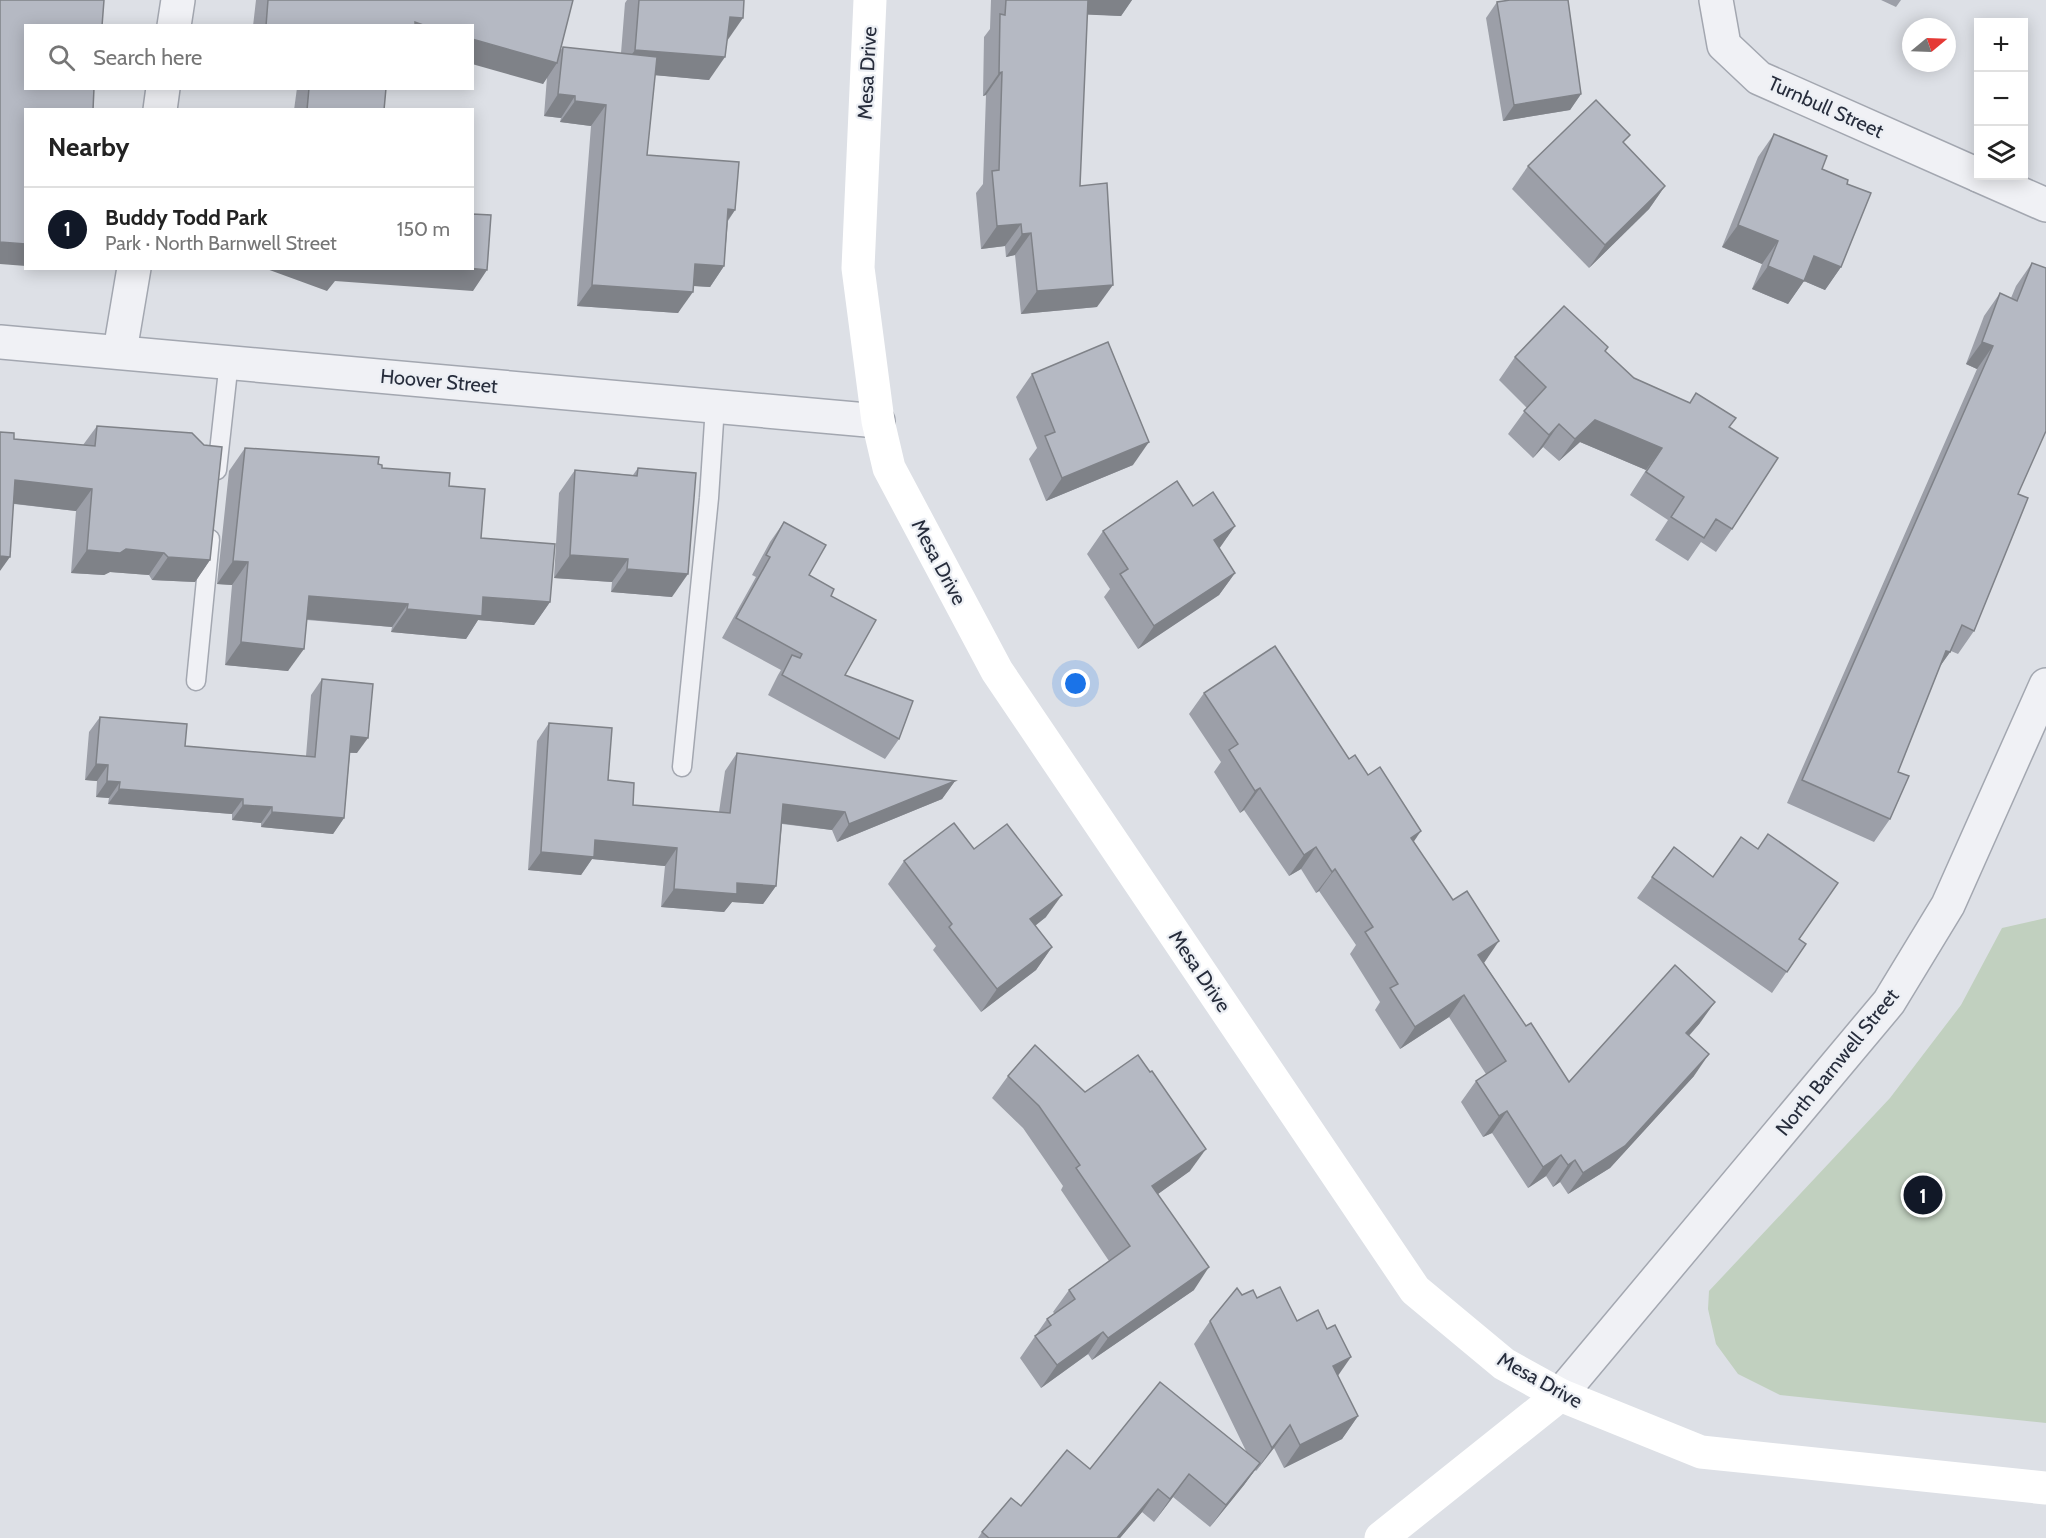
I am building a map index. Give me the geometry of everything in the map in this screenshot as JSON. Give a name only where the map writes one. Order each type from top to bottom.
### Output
[{"type":"main road","name":"Mesa Drive","points":[[870,0],[858,268],[878,421],[888,468],[997,671],[1415,1290],[1504,1364],[1560,1395],[1701,1452],[2046,1488]]},
{"type":"main road","points":[[1381,1538],[1560,1395]]},
{"type":"street","points":[[174,24],[178,0]]},
{"type":"street","name":"Turnbull Street","points":[[1716,0],[1724,45],[1759,78],[1974,173]]},
{"type":"street","points":[[160,108],[163,90]]},
{"type":"street","name":"Turnbull Street","points":[[1990,180],[2046,205]]},
{"type":"street","points":[[120,351],[134,270]]},
{"type":"street","name":"Hoover Street","points":[[0,342],[878,421]]},
{"type":"street","name":"North Barnwell Street","points":[[1560,1395],[1889,1002],[1948,905],[2046,685]]},
{"type":"lane","points":[[215,492],[229,361]]},
{"type":"lane","points":[[682,767],[709,498],[715,406]]},
{"type":"lane","points":[[196,681],[213,515]]},
{"type":"green space","points":[[2046,918],[2046,1423],[1780,1395],[1738,1374],[1716,1344],[1708,1309],[1709,1291],[1890,1098],[1961,1005],[2002,928]]},
{"type":"building","points":[[0,0],[104,0],[102,24],[24,24],[24,90],[94,90],[93,108],[24,108],[24,244],[0,242]]},
{"type":"building","points":[[268,0],[573,0],[557,63],[474,40],[474,24],[420,24],[415,22],[415,24],[266,24]]},
{"type":"building","points":[[639,0],[744,0],[743,18],[730,17],[725,57],[635,50]]},
{"type":"building","points":[[1006,0],[1088,0],[1080,186],[1107,183],[1113,285],[1037,291],[1031,233],[1022,234],[1021,224],[997,226],[992,171],[999,170],[1002,72],[999,73],[1000,14],[1005,15]]},
{"type":"building","points":[[1568,0],[1581,94],[1514,105],[1497,2]]},
{"type":"building","points":[[563,47],[657,57],[647,155],[739,162],[735,210],[728,209],[724,266],[695,264],[693,292],[592,285],[606,105],[575,101],[575,96],[558,94]]},
{"type":"building","points":[[309,90],[386,90],[384,108],[307,108]]},
{"type":"building","points":[[1596,100],[1630,135],[1623,142],[1665,186],[1605,245],[1528,166]]},
{"type":"building","points":[[1774,134],[1827,156],[1822,169],[1848,180],[1847,184],[1871,193],[1841,267],[1814,256],[1804,281],[1768,266],[1778,241],[1738,225]]},
{"type":"building","points":[[474,214],[491,215],[487,270],[474,269]]},
{"type":"building","points":[[2032,263],[2046,268],[2046,431],[2018,494],[2028,498],[1974,631],[1962,625],[1950,652],[1946,651],[1898,772],[1909,776],[1890,819],[1802,780],[1993,346],[1982,342],[2000,293],[2017,301]]},
{"type":"building","points":[[1564,306],[1608,347],[1605,351],[1634,378],[1690,403],[1696,393],[1736,418],[1729,427],[1778,458],[1732,529],[1716,519],[1704,538],[1671,517],[1684,497],[1646,472],[1662,448],[1595,420],[1575,439],[1559,424],[1549,435],[1524,411],[1546,387],[1515,357]]},
{"type":"building","points":[[1108,342],[1149,442],[1062,478],[1045,436],[1055,432],[1032,374]]},
{"type":"building","points":[[97,426],[192,433],[204,445],[222,447],[210,560],[168,557],[164,553],[126,549],[120,553],[87,550],[92,489],[15,480],[10,557],[1,556],[0,570],[0,432],[14,433],[14,439],[95,446]]},
{"type":"building","points":[[245,448],[379,457],[378,464],[382,465],[382,468],[450,473],[449,486],[485,489],[481,538],[555,544],[550,602],[483,597],[482,616],[407,609],[408,604],[309,596],[304,649],[241,642],[248,562],[233,561]]},
{"type":"building","points":[[638,468],[696,473],[688,574],[627,569],[628,559],[570,555],[575,470],[637,476]]},
{"type":"building","points":[[1177,481],[1193,506],[1213,492],[1235,526],[1214,540],[1235,573],[1154,626],[1120,574],[1128,569],[1103,531]]},
{"type":"building","points":[[784,522],[826,545],[809,575],[834,589],[831,596],[876,620],[845,675],[913,701],[899,739],[782,675],[792,655],[800,658],[802,654],[736,618],[770,557],[766,555]]},
{"type":"building","points":[[1275,646],[1349,759],[1355,755],[1368,775],[1380,767],[1421,831],[1411,838],[1453,900],[1467,891],[1499,941],[1478,955],[1526,1026],[1531,1023],[1569,1082],[1675,965],[1715,1002],[1686,1033],[1709,1054],[1625,1146],[1583,1173],[1575,1160],[1568,1165],[1561,1155],[1543,1167],[1507,1111],[1499,1116],[1476,1081],[1506,1061],[1464,995],[1415,1027],[1390,988],[1398,984],[1365,932],[1373,927],[1335,869],[1332,872],[1316,847],[1304,855],[1260,788],[1255,791],[1229,750],[1238,744],[1204,693]]},
{"type":"building","points":[[322,679],[373,684],[368,738],[351,736],[344,818],[272,812],[272,807],[243,805],[243,799],[119,789],[120,782],[107,781],[108,765],[96,764],[100,717],[187,724],[185,746],[315,757]]},
{"type":"building","points":[[549,723],[612,728],[608,780],[634,783],[633,805],[730,813],[737,753],[955,781],[849,824],[845,812],[783,804],[776,886],[737,883],[737,894],[674,889],[677,848],[595,840],[594,857],[541,852]]},
{"type":"building","points":[[954,823],[974,849],[1007,824],[1062,895],[1030,919],[1052,947],[997,989],[949,927],[952,924],[904,861]]},
{"type":"building","points":[[1768,834],[1838,883],[1799,939],[1806,944],[1787,972],[1652,877],[1674,847],[1713,877],[1741,837],[1758,849]]},
{"type":"building","points":[[1035,1045],[1085,1092],[1138,1055],[1150,1072],[1152,1071],[1206,1149],[1152,1186],[1209,1267],[1108,1338],[1103,1332],[1057,1365],[1035,1336],[1051,1325],[1047,1319],[1075,1299],[1069,1290],[1130,1246],[1076,1168],[1080,1165],[1039,1106],[1008,1076]]},
{"type":"building","points":[[1280,1287],[1297,1321],[1318,1310],[1327,1329],[1335,1325],[1351,1357],[1333,1366],[1358,1416],[1300,1445],[1290,1425],[1272,1448],[1210,1321],[1237,1288],[1242,1295],[1253,1290],[1257,1298]]},
{"type":"building","points":[[1160,1382],[1260,1463],[1226,1505],[1189,1474],[1170,1499],[1158,1489],[1117,1538],[989,1538],[982,1532],[1011,1498],[1021,1506],[1067,1450],[1090,1469]]},
{"type":"place","name":"Buddy Todd Park","points":[[1923,1195]]}]
